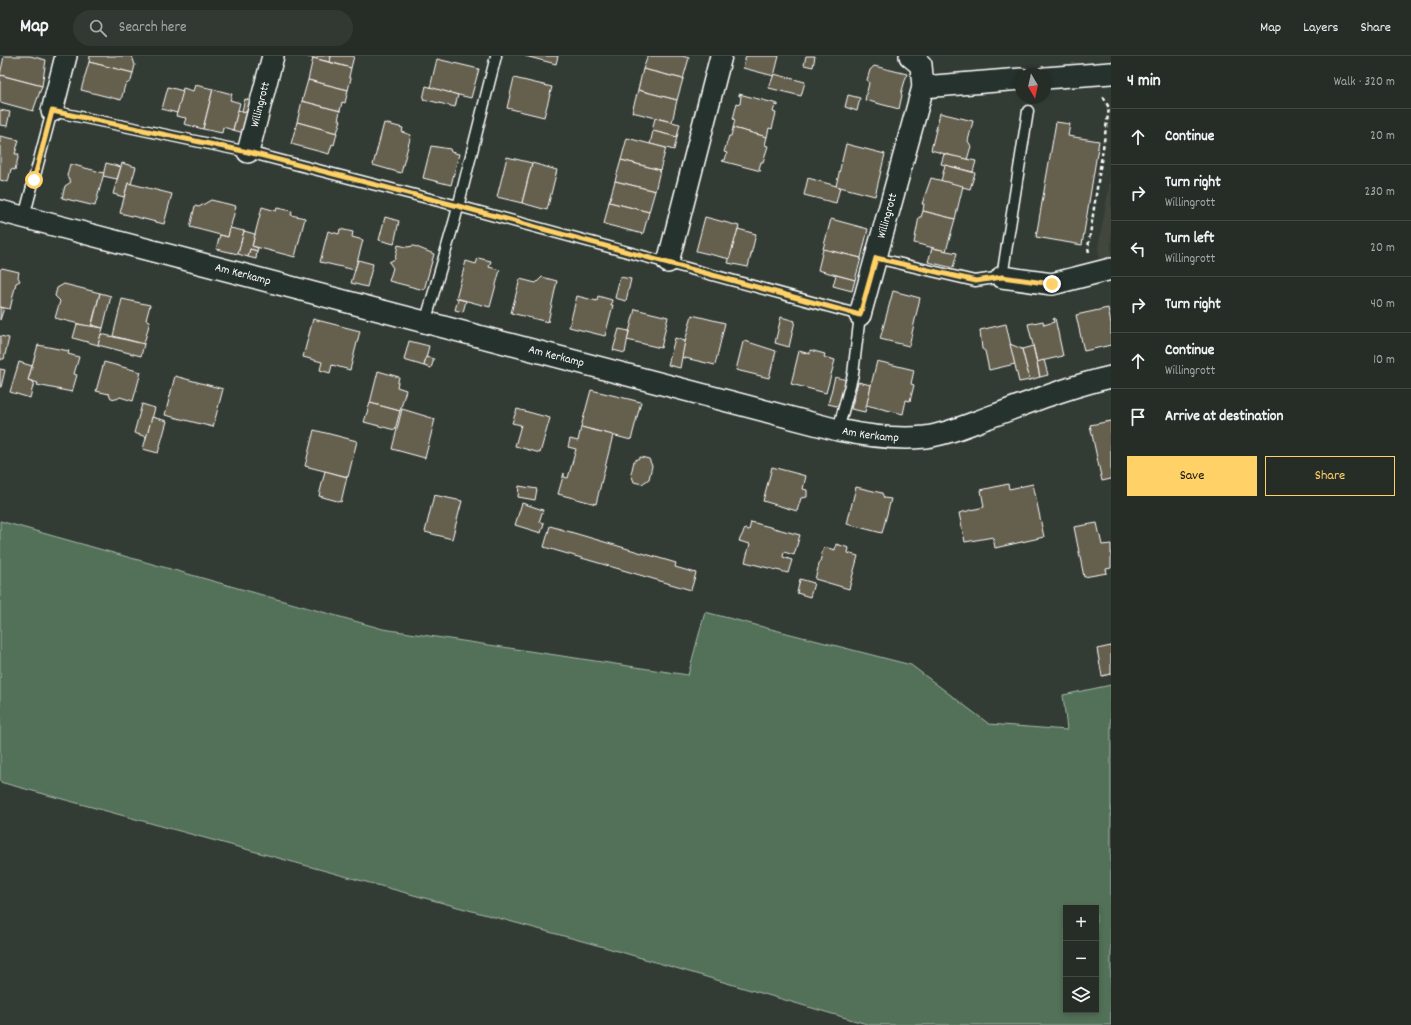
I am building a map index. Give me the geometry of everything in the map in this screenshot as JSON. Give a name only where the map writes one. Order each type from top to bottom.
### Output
[{"type":"street","points":[[52,111],[66,56]]},
{"type":"street","name":"Willingrott","points":[[248,152],[273,56]]},
{"type":"street","points":[[668,262],[721,56]]},
{"type":"street","name":"Willingrott","points":[[860,315],[923,87],[920,59]]},
{"type":"street","points":[[1051,78],[1105,73]]},
{"type":"street","points":[[923,87],[1015,79]]},
{"type":"street","name":"Am Kerkamp","points":[[0,211],[838,430],[875,437],[902,438],[926,436],[950,431],[1065,389],[1111,377]]},
{"type":"street","points":[[1002,277],[1052,284],[1102,271]]},
{"type":"lane","points":[[425,322],[458,206],[496,56]]},
{"type":"lane","points":[[24,217],[52,111],[248,152],[458,206],[860,315],[853,374],[838,430]]},
{"type":"lane","points":[[876,258],[976,281],[1002,277],[1028,111]]},
{"type":"path","points":[[1102,271],[1088,248],[1109,108],[1103,99],[1105,73]]},
{"type":"shaded area","points":[[1111,177],[1111,262],[1101,265],[1098,248]]},
{"type":"green space","points":[[0,521],[383,629],[688,675],[705,612],[911,665],[989,724],[1067,730],[1063,695],[1111,685],[1111,1025],[870,1025],[604,947],[0,782]]},
{"type":"building","points":[[4,56],[30,56],[46,60],[42,86],[0,75]]},
{"type":"building","points":[[90,56],[132,56],[135,65],[133,73],[89,62]]},
{"type":"building","points":[[304,56],[331,56],[330,62]]},
{"type":"building","points":[[331,56],[354,56],[351,68],[330,62]]},
{"type":"building","points":[[525,56],[558,56],[556,64]]},
{"type":"building","points":[[648,56],[682,56],[689,58],[683,79],[643,69]]},
{"type":"building","points":[[746,56],[779,56],[774,76],[743,68]]},
{"type":"building","points":[[806,56],[815,56],[813,67],[804,65]]},
{"type":"building","points":[[313,58],[351,68],[349,77],[351,78],[348,90],[308,80]]},
{"type":"building","points":[[437,59],[479,69],[471,98],[430,88]]},
{"type":"building","points":[[89,62],[133,73],[131,81],[125,85],[121,100],[81,90]]},
{"type":"building","points":[[874,66],[907,74],[901,94],[899,109],[865,100],[869,83],[867,80],[870,70]]},
{"type":"building","points":[[643,69],[683,79],[677,100],[638,90]]},
{"type":"building","points":[[774,74],[805,82],[801,96],[769,88]]},
{"type":"building","points":[[0,75],[42,86],[33,111],[0,102]]},
{"type":"building","points":[[514,78],[552,87],[544,117],[507,108]]},
{"type":"building","points":[[308,80],[348,90],[345,103],[342,102],[340,111],[302,101]]},
{"type":"building","points":[[195,85],[213,89],[203,129],[184,124],[186,118],[176,116],[183,88],[193,91]]},
{"type":"building","points":[[426,86],[458,95],[455,107],[423,99]]},
{"type":"building","points":[[168,87],[183,91],[177,113],[162,109]]},
{"type":"building","points":[[213,89],[232,94],[230,100],[240,103],[233,130],[223,127],[222,133],[203,129]]},
{"type":"building","points":[[638,90],[677,100],[672,122],[632,112]]},
{"type":"building","points":[[739,94],[778,104],[778,106],[775,105],[773,112],[776,113],[772,129],[769,128],[767,137],[733,128],[735,120],[733,119],[737,103],[740,104],[741,96],[739,96]]},
{"type":"building","points":[[848,95],[860,98],[857,111],[845,107]]},
{"type":"building","points":[[245,99],[256,102],[253,114],[242,111]]},
{"type":"building","points":[[302,101],[340,111],[338,120],[341,120],[337,133],[297,122]]},
{"type":"building","points":[[0,110],[10,112],[7,126],[0,125]]},
{"type":"building","points":[[238,110],[253,114],[248,134],[233,130]]},
{"type":"building","points":[[940,113],[973,121],[968,141],[971,146],[967,160],[931,150]]},
{"type":"building","points":[[655,118],[680,124],[677,137],[652,131]]},
{"type":"building","points":[[297,122],[337,133],[334,145],[332,144],[329,154],[291,144]]},
{"type":"building","points":[[1056,122],[1070,124],[1068,136],[1099,141],[1082,245],[1036,237]]},
{"type":"building","points":[[384,123],[403,128],[402,132],[411,135],[401,173],[373,165]]},
{"type":"building","points":[[733,128],[767,137],[765,145],[768,146],[759,169],[761,171],[722,161],[725,160],[727,153],[724,152]]},
{"type":"building","points":[[653,131],[677,137],[674,150],[650,144]]},
{"type":"building","points":[[0,136],[19,140],[15,154],[19,154],[15,170],[11,169],[8,182],[0,180]]},
{"type":"building","points":[[627,138],[666,148],[660,170],[621,160]]},
{"type":"building","points":[[846,144],[885,154],[875,196],[836,186]]},
{"type":"building","points":[[431,146],[450,149],[451,152],[459,154],[451,185],[423,178]]},
{"type":"building","points":[[944,154],[976,161],[973,172],[941,164]]},
{"type":"building","points":[[507,157],[532,163],[522,203],[497,197]]},
{"type":"building","points":[[621,160],[660,170],[655,191],[615,181]]},
{"type":"building","points":[[106,163],[121,167],[117,179],[103,176]]},
{"type":"building","points":[[122,163],[136,167],[131,184],[128,183],[124,197],[113,194]]},
{"type":"building","points":[[532,163],[557,170],[547,210],[522,203]]},
{"type":"building","points":[[70,164],[104,173],[95,206],[62,198],[65,186],[71,182],[67,176]]},
{"type":"building","points":[[945,165],[975,173],[970,189],[941,181]]},
{"type":"building","points":[[808,178],[840,187],[836,203],[804,195]]},
{"type":"building","points":[[931,178],[963,186],[955,219],[923,211],[924,204],[922,204]]},
{"type":"building","points":[[615,181],[655,191],[649,212],[609,202]]},
{"type":"building","points":[[128,183],[172,194],[164,224],[120,213]]},
{"type":"building","points":[[211,200],[236,206],[228,237],[190,227],[195,206],[199,207]]},
{"type":"building","points":[[609,202],[649,212],[643,234],[604,224]]},
{"type":"building","points":[[262,207],[276,211],[277,208],[292,211],[291,215],[305,218],[295,257],[252,246]]},
{"type":"building","points":[[923,211],[955,219],[946,251],[914,243],[919,217],[921,217]]},
{"type":"building","points":[[385,217],[399,221],[394,244],[379,240]]},
{"type":"building","points":[[705,217],[739,226],[730,259],[696,251]]},
{"type":"building","points":[[831,219],[868,229],[861,258],[823,249]]},
{"type":"building","points":[[230,228],[244,231],[238,254],[216,249],[220,235],[228,237]]},
{"type":"building","points":[[340,229],[353,232],[352,237],[363,240],[355,270],[320,262],[328,231],[339,234]]},
{"type":"building","points":[[738,229],[756,234],[748,267],[728,263]]},
{"type":"building","points":[[244,231],[255,234],[252,246],[258,248],[257,251],[250,249],[248,257],[238,254]]},
{"type":"building","points":[[398,245],[407,247],[414,246],[434,254],[424,290],[389,281],[393,268],[389,262],[395,259]]},
{"type":"building","points":[[932,248],[957,253],[953,268],[928,262]]},
{"type":"building","points":[[250,249],[257,251],[256,259],[248,257]]},
{"type":"building","points":[[823,249],[861,258],[855,280],[818,270]]},
{"type":"building","points":[[478,258],[491,261],[489,267],[500,270],[490,307],[456,298],[466,261],[476,264]]},
{"type":"building","points":[[358,260],[373,264],[367,287],[351,283]]},
{"type":"building","points":[[2,268],[19,272],[18,277],[20,281],[16,283],[10,309],[0,307],[0,270]]},
{"type":"building","points":[[836,275],[855,280],[852,291],[833,286]]},
{"type":"building","points":[[542,277],[557,281],[548,322],[511,313],[520,279],[536,283]]},
{"type":"building","points":[[620,277],[631,279],[626,301],[615,298]]},
{"type":"building","points":[[64,284],[100,293],[91,327],[55,318],[60,301],[55,296],[57,288]]},
{"type":"building","points":[[893,291],[920,298],[909,346],[880,339]]},
{"type":"building","points":[[100,293],[111,296],[103,328],[92,325]]},
{"type":"building","points":[[577,296],[597,301],[598,296],[612,300],[611,305],[613,305],[605,336],[569,327]]},
{"type":"building","points":[[122,299],[150,305],[146,320],[150,321],[144,344],[113,336]]},
{"type":"building","points":[[458,299],[466,301],[463,312],[455,310]]},
{"type":"building","points":[[0,307],[4,308],[0,320]]},
{"type":"building","points":[[1108,308],[1111,324],[1111,345],[1084,351],[1076,315]]},
{"type":"building","points":[[635,309],[668,317],[661,348],[627,340]]},
{"type":"building","points":[[692,315],[725,323],[715,365],[681,357]]},
{"type":"building","points":[[781,317],[795,321],[789,347],[775,343]]},
{"type":"building","points":[[1055,318],[1063,356],[1037,362],[1028,324],[1043,321],[1044,325],[1054,322],[1053,319]]},
{"type":"building","points":[[313,319],[360,331],[350,370],[332,365],[330,373],[320,370],[322,362],[303,357]]},
{"type":"building","points":[[77,324],[103,328],[98,345],[73,338]]},
{"type":"building","points":[[1006,324],[1015,364],[989,370],[985,351],[982,349],[980,330]]},
{"type":"building","points":[[619,329],[629,331],[625,353],[613,350]]},
{"type":"building","points":[[101,334],[144,344],[141,356],[98,345]]},
{"type":"building","points":[[0,336],[9,338],[4,359],[1,359],[0,361]]},
{"type":"building","points":[[675,338],[685,341],[680,368],[668,365]]},
{"type":"building","points":[[409,341],[429,346],[424,366],[404,360]]},
{"type":"building","points":[[745,341],[776,351],[769,378],[736,370],[743,342]]},
{"type":"building","points":[[1010,344],[1022,349],[1030,380],[1019,382]]},
{"type":"building","points":[[38,345],[69,351],[68,354],[79,357],[74,374],[77,375],[72,392],[37,385],[38,383],[28,380]]},
{"type":"building","points":[[1033,346],[1040,377],[1030,380],[1022,349]]},
{"type":"building","points":[[810,350],[825,354],[824,357],[835,360],[826,393],[791,384],[799,351],[810,354]]},
{"type":"building","points":[[426,357],[434,359],[431,368],[424,366]]},
{"type":"building","points":[[1044,360],[1048,375],[1040,377],[1037,362]]},
{"type":"building","points":[[877,361],[914,370],[911,384],[914,385],[910,401],[906,400],[903,414],[866,405]]},
{"type":"building","points":[[19,362],[32,366],[28,380],[34,382],[30,398],[10,392]]},
{"type":"building","points":[[104,362],[141,372],[133,401],[120,397],[117,399],[111,398],[109,394],[96,391]]},
{"type":"building","points":[[0,369],[5,370],[1,387],[0,387]]},
{"type":"building","points":[[378,371],[399,377],[397,387],[406,390],[400,411],[370,403]]},
{"type":"building","points":[[175,376],[223,389],[213,427],[165,415]]},
{"type":"building","points":[[835,377],[847,380],[841,407],[828,404]]},
{"type":"building","points":[[858,382],[871,385],[865,412],[851,409]]},
{"type":"building","points":[[591,390],[641,402],[631,440],[581,427]]},
{"type":"building","points":[[370,403],[400,411],[395,430],[364,422]]},
{"type":"building","points":[[142,404],[155,408],[147,437],[134,433]]},
{"type":"building","points":[[402,409],[435,419],[425,458],[392,449]]},
{"type":"building","points":[[517,409],[550,418],[540,453],[515,446],[521,425],[512,423]]},
{"type":"building","points":[[152,417],[167,421],[158,453],[143,449]]},
{"type":"building","points":[[1111,421],[1111,479],[1102,481],[1090,425]]},
{"type":"building","points":[[581,427],[613,435],[596,504],[558,494],[564,473],[564,477],[568,478],[576,449],[568,447],[570,439],[578,441]]},
{"type":"building","points":[[314,430],[357,441],[348,477],[305,466]]},
{"type":"building","points":[[641,457],[649,459],[652,466],[649,479],[642,484],[634,482],[631,474],[634,461]]},
{"type":"building","points":[[772,467],[806,476],[803,489],[807,490],[807,497],[801,498],[797,511],[763,501]]},
{"type":"building","points":[[325,471],[347,477],[341,502],[319,496]]},
{"type":"building","points":[[1008,484],[1009,489],[1033,484],[1044,537],[995,548],[993,537],[965,542],[959,513],[984,507],[981,490]]},
{"type":"building","points":[[519,486],[537,489],[535,500],[518,497]]},
{"type":"building","points":[[856,487],[882,493],[884,498],[891,499],[882,533],[847,524]]},
{"type":"building","points":[[434,495],[462,501],[452,539],[425,532]]},
{"type":"building","points":[[522,503],[543,510],[539,522],[544,523],[541,533],[515,525]]},
{"type":"building","points":[[751,522],[800,535],[794,555],[784,552],[783,557],[792,560],[788,573],[745,562],[750,544],[739,541],[745,529],[749,530]]},
{"type":"building","points":[[1097,523],[1102,545],[1111,544],[1111,568],[1106,569],[1107,573],[1084,577],[1074,527]]},
{"type":"building","points":[[550,526],[676,563],[675,567],[696,573],[691,590],[544,547]]},
{"type":"building","points":[[836,544],[849,548],[848,553],[858,556],[849,589],[815,579],[824,547],[835,550]]},
{"type":"building","points":[[800,579],[814,583],[810,597],[797,593]]},
{"type":"building","points":[[1111,646],[1111,674],[1102,676],[1097,649]]},
{"type":"route","points":[[34,180],[52,111],[207,145],[248,152],[458,206],[860,315],[876,258],[976,281],[1002,277],[1052,284]]}]
